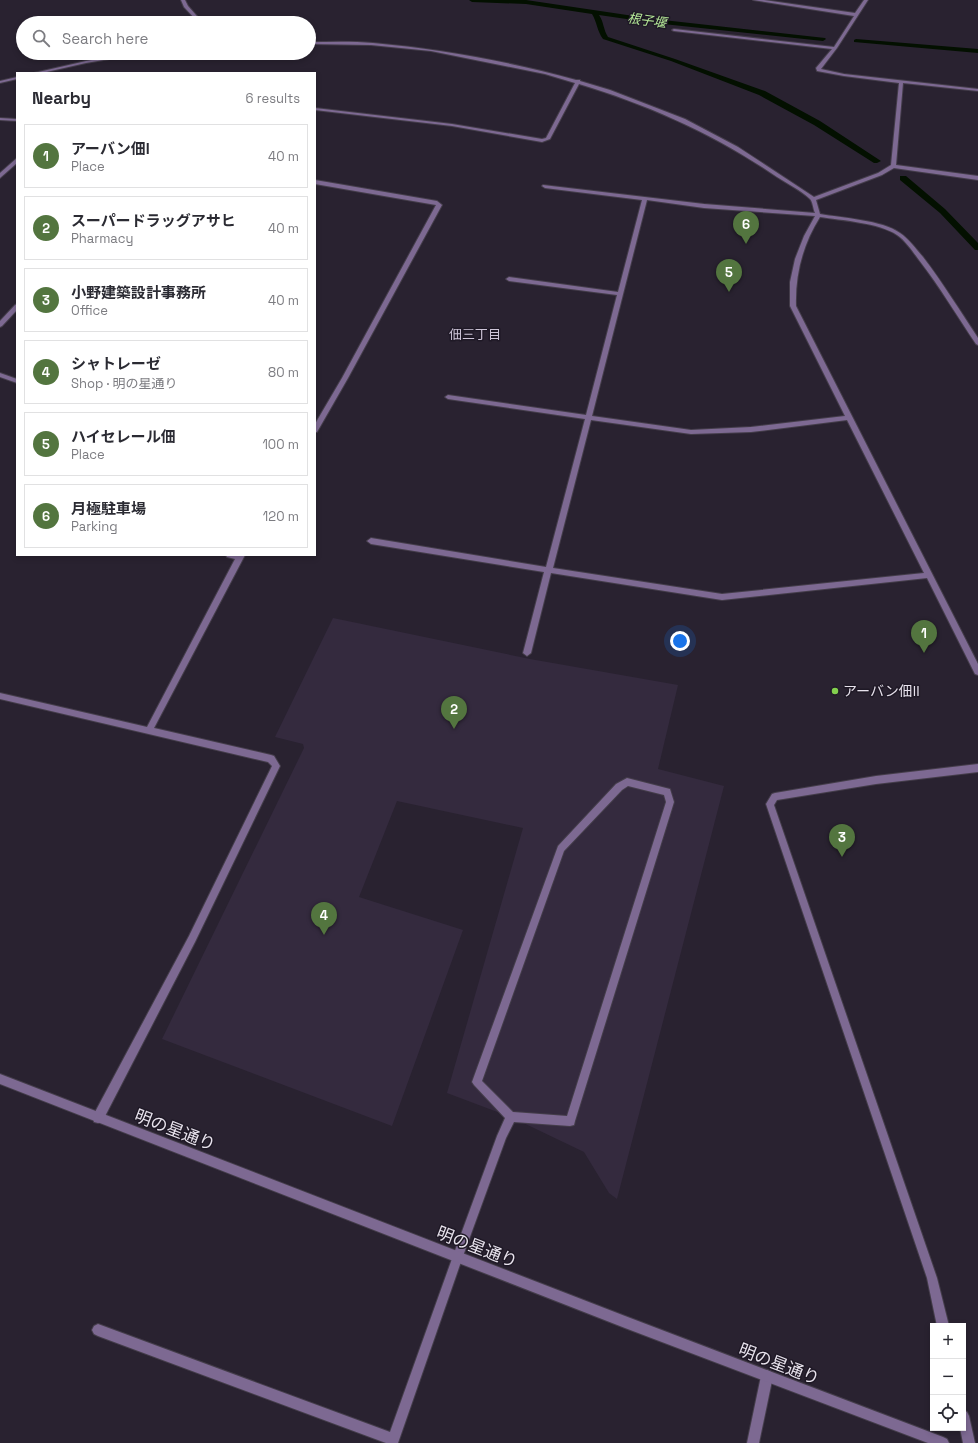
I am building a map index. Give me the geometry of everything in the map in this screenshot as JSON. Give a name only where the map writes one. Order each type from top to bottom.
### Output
[{"type":"street","points":[[183,0],[195,16]]},
{"type":"street","points":[[755,0],[857,15]]},
{"type":"street","points":[[866,0],[835,48],[818,68],[819,70],[844,75],[978,90]]},
{"type":"street","points":[[674,30],[835,48]]},
{"type":"street","points":[[316,43],[371,44],[431,50],[509,64],[578,81],[657,109],[709,133],[765,166],[813,199],[818,215]]},
{"type":"street","points":[[41,72],[99,60]]},
{"type":"street","points":[[0,82],[16,78]]},
{"type":"street","points":[[316,109],[452,125],[542,140],[548,139],[578,81]]},
{"type":"street","points":[[893,166],[901,82]]},
{"type":"street","points":[[0,118],[16,120]]},
{"type":"street","points":[[0,176],[16,161]]},
{"type":"street","points":[[813,199],[880,174],[893,166],[978,178]]},
{"type":"street","points":[[316,182],[437,203],[439,206],[316,428]]},
{"type":"street","points":[[545,186],[704,206],[818,215],[872,224],[899,234],[912,247],[929,269],[978,343]]},
{"type":"street","points":[[527,653],[645,199]]},
{"type":"street","points":[[818,215],[812,224],[798,258],[792,292],[793,306],[978,672]]},
{"type":"street","points":[[509,279],[620,294]]},
{"type":"street","points":[[0,325],[16,307]]},
{"type":"street","points":[[0,375],[16,381]]},
{"type":"street","points":[[448,397],[691,432],[716,432],[769,428],[850,417]]},
{"type":"street","points":[[371,542],[703,595],[722,596],[929,575]]},
{"type":"street","points":[[150,730],[240,556]]},
{"type":"street","points":[[0,696],[272,759],[276,766],[192,939],[98,1118]]},
{"type":"street","points":[[942,1323],[932,1278],[770,804],[775,797],[876,780],[978,768]]},
{"type":"street","points":[[627,782],[667,792],[670,802],[570,1121],[511,1118],[477,1082],[561,849],[619,787],[627,782]]},
{"type":"street","name":"明の星通り","points":[[0,1079],[943,1443]]},
{"type":"street","points":[[98,1330],[393,1441],[458,1256],[502,1136],[511,1118]]},
{"type":"street","points":[[753,1443],[767,1376]]},
{"type":"street","points":[[966,1430],[969,1443]]},
{"type":"shaded area","points":[[333,618],[530,659],[678,685],[658,769],[724,786],[617,1199],[609,1193],[584,1152],[511,1117],[447,1093],[523,828],[397,801],[359,897],[463,930],[392,1126],[162,1039],[304,748],[303,744],[275,737]]},
{"type":"waterway","name":"根子堰","points":[[472,0],[526,2],[594,12]]},
{"type":"waterway","name":"根子堰","points":[[594,12],[654,21],[823,39]]},
{"type":"waterway","points":[[594,12],[600,21],[601,31],[605,38],[673,60],[762,93],[817,123],[877,161]]},
{"type":"waterway","name":"根子堰","points":[[856,41],[978,51]]},
{"type":"waterway","points":[[903,178],[942,211],[978,248]]},
{"type":"place","name":"月極駐車場","points":[[746,244]]},
{"type":"place","name":"ハイセレール佃","points":[[729,292]]},
{"type":"place","name":"アーバン佃I","points":[[924,653]]},
{"type":"place","name":"アーバン佃II","points":[[835,691]]},
{"type":"place","name":"スーパードラッグアサヒ","points":[[454,729]]},
{"type":"place","name":"小野建築設計事務所","points":[[842,857]]},
{"type":"place","name":"シャトレーゼ","points":[[324,935]]},
{"type":"district","name":"佃三丁目","points":[[475,334]]}]
